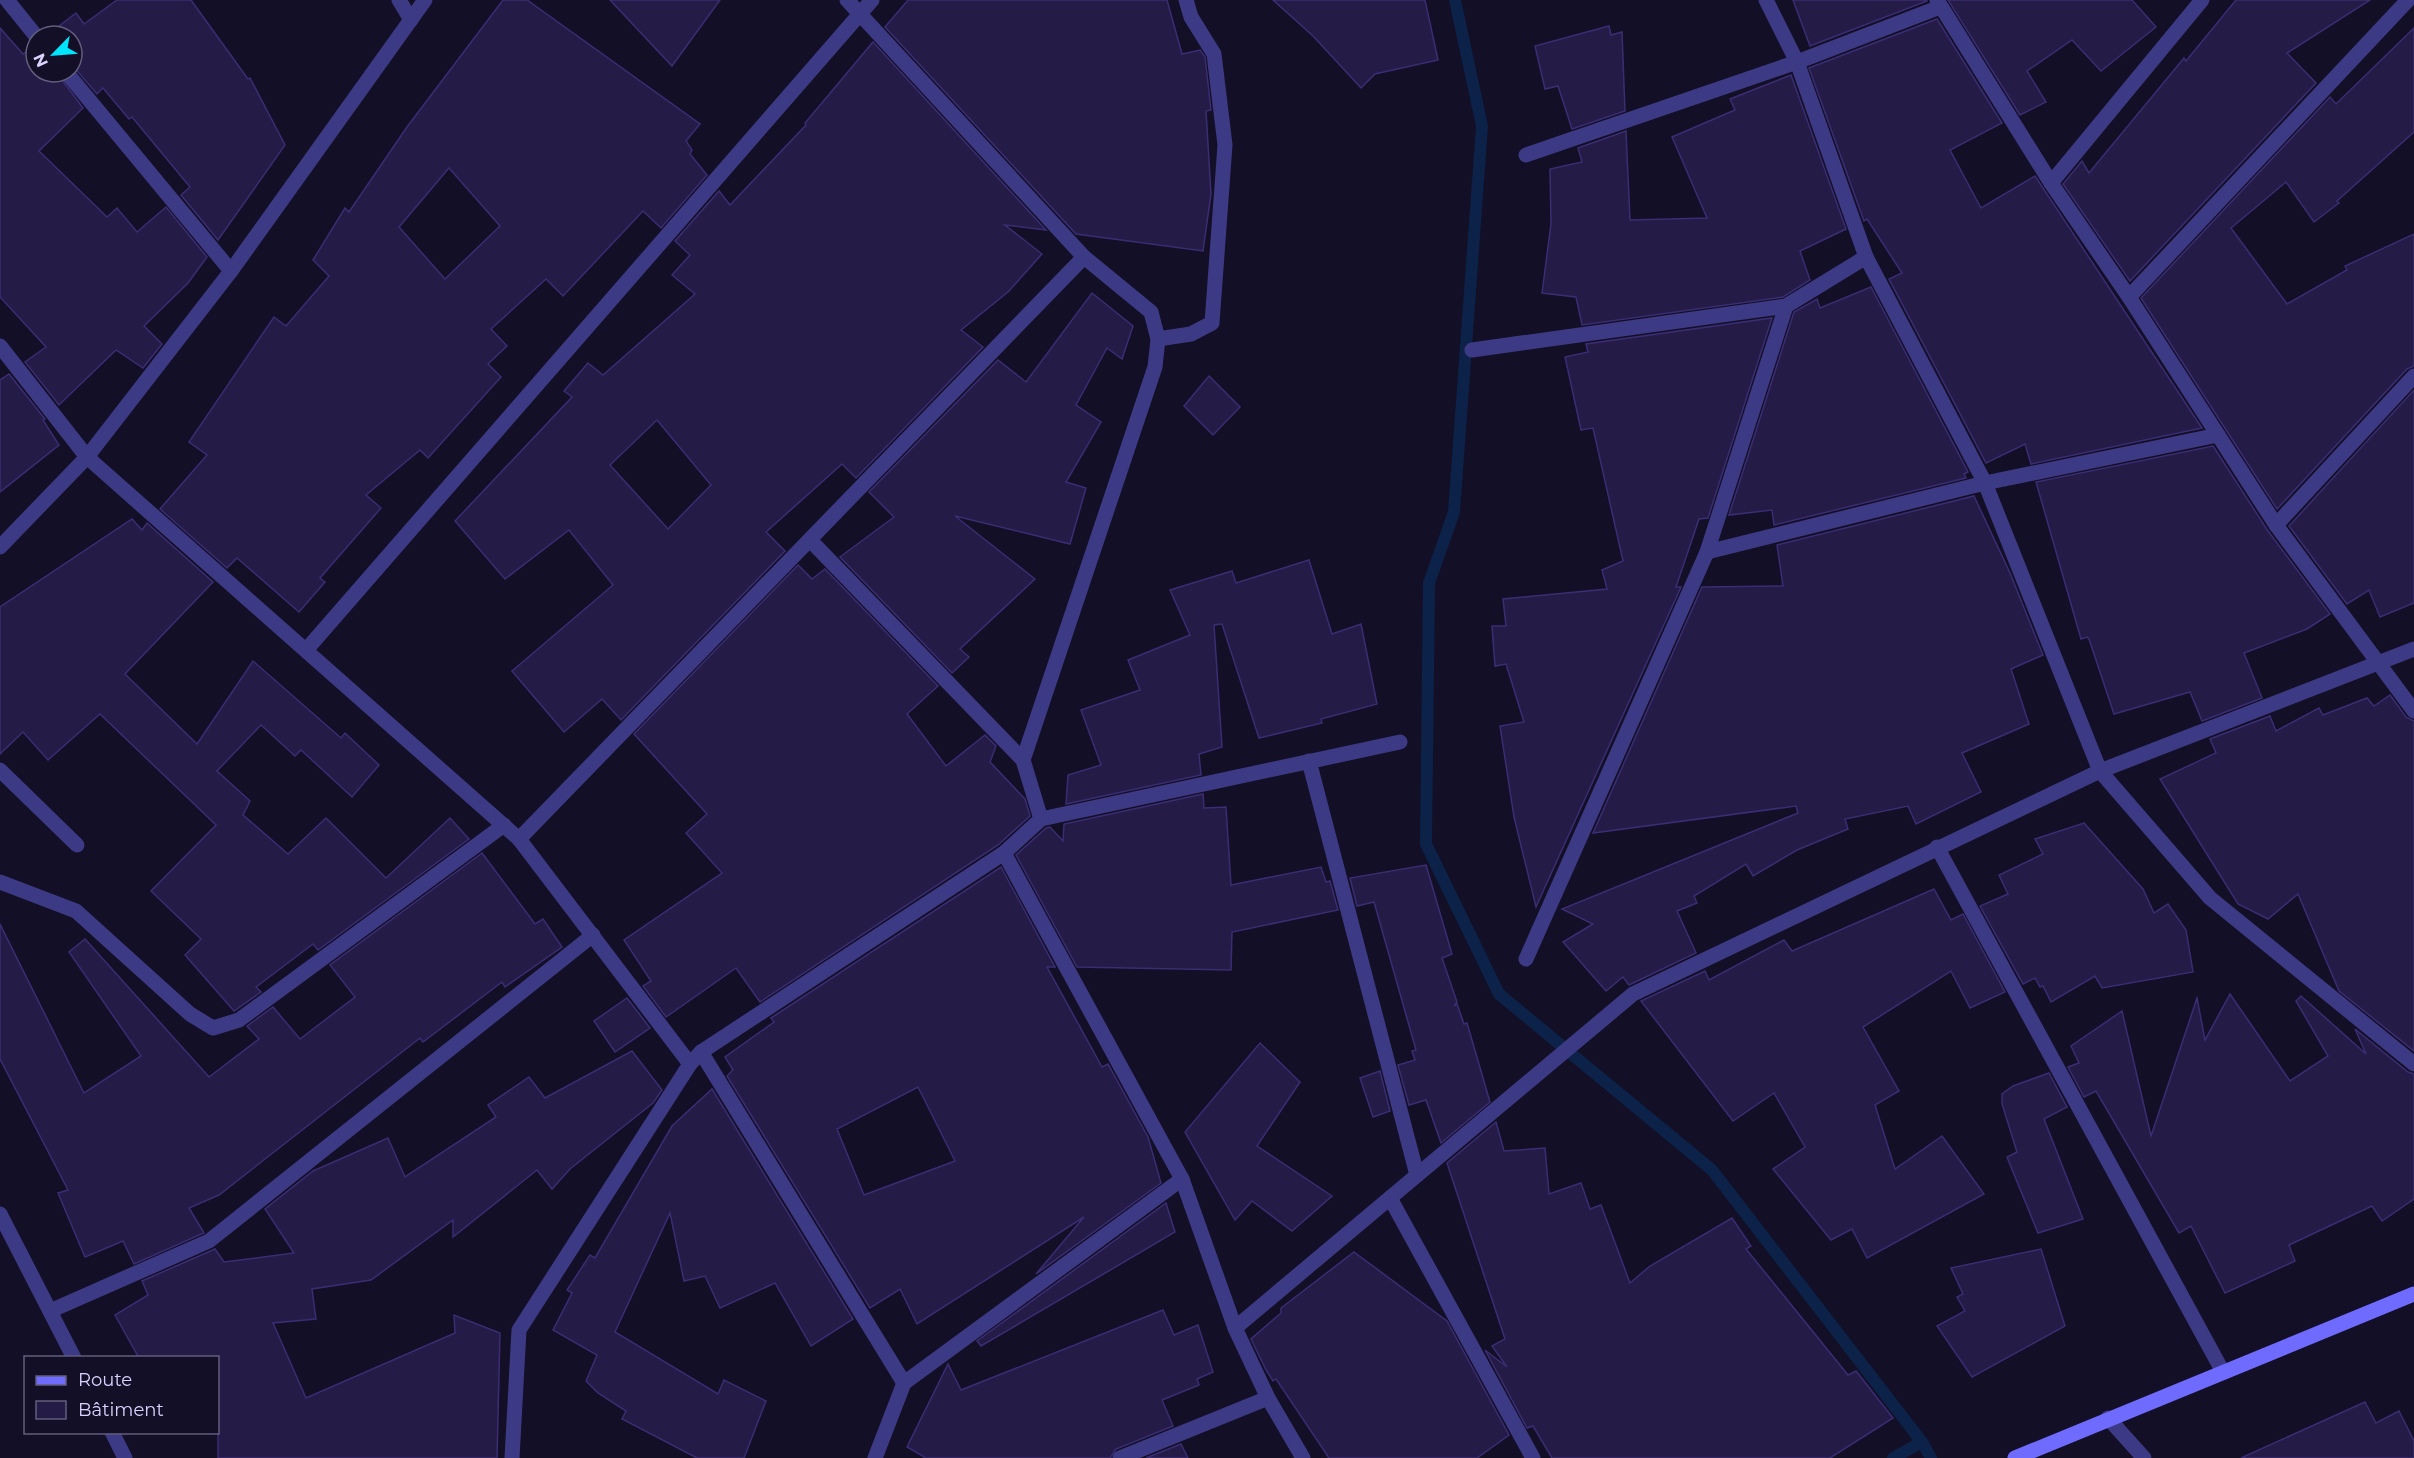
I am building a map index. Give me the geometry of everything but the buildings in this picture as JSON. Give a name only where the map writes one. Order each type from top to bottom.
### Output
[{"type":"main road","points":[[2015,1458],[2414,1294]]},
{"type":"street","points":[[7,0],[26,24]]},
{"type":"street","points":[[399,0],[411,20]]},
{"type":"street","points":[[0,547],[87,457],[231,271],[425,0]]},
{"type":"street","points":[[847,0],[1084,257],[1151,312],[1158,339],[1155,368],[1023,760]]},
{"type":"street","points":[[307,650],[872,0]]},
{"type":"street","points":[[1158,339],[1191,334],[1212,323],[1214,299],[1225,145],[1214,54],[1191,17],[1186,0]]},
{"type":"street","points":[[1766,0],[1797,62],[1866,257],[1985,483],[2100,771],[2210,898],[2414,1064]]},
{"type":"street","points":[[2051,183],[2202,0]]},
{"type":"street","points":[[2129,297],[2408,0]]},
{"type":"street","points":[[1526,155],[1797,62],[1939,4],[2051,183],[2129,297],[2276,525],[2414,711]]},
{"type":"street","points":[[76,84],[231,271]]},
{"type":"street","points":[[519,839],[1084,257]]},
{"type":"street","points":[[1472,350],[1786,306],[1866,257]]},
{"type":"street","points":[[1526,959],[1707,552],[1786,306]]},
{"type":"street","points":[[0,346],[87,457],[519,839],[690,1064]]},
{"type":"street","points":[[2276,525],[2414,376]]},
{"type":"street","points":[[1707,552],[1985,483],[2218,435]]},
{"type":"street","points":[[810,540],[1023,760],[1041,819]]},
{"type":"street","points":[[1235,1328],[1633,994],[2100,771],[2414,649]]},
{"type":"street","points":[[512,1458],[519,1330],[690,1064],[701,1052],[1004,853],[1041,819],[1400,742]]},
{"type":"street","points":[[1309,762],[1418,1175]]},
{"type":"street","points":[[0,770],[77,845]]},
{"type":"street","points":[[0,882],[75,911],[190,1014],[213,1028],[239,1020],[504,825]]},
{"type":"street","points":[[1937,847],[2223,1372]]},
{"type":"street","points":[[1004,853],[1182,1179],[1235,1328],[1268,1398],[1303,1458]]},
{"type":"street","points":[[50,1311],[209,1241],[593,935]]},
{"type":"street","points":[[701,1052],[904,1383]]},
{"type":"street","points":[[875,1458],[904,1383],[1182,1179]]},
{"type":"street","points":[[1390,1198],[1533,1458]]},
{"type":"street","points":[[0,1214],[73,1356]]},
{"type":"street","points":[[1120,1458],[1268,1398]]},
{"type":"street","points":[[2108,1418],[2144,1458]]},
{"type":"street","points":[[113,1434],[125,1458]]},
{"type":"waterway","points":[[1455,0],[1482,126],[1454,512],[1429,583],[1426,844],[1499,994],[1712,1170],[1922,1442],[1931,1458]]},
{"type":"waterway","points":[[1893,1458],[1922,1442]]}]
